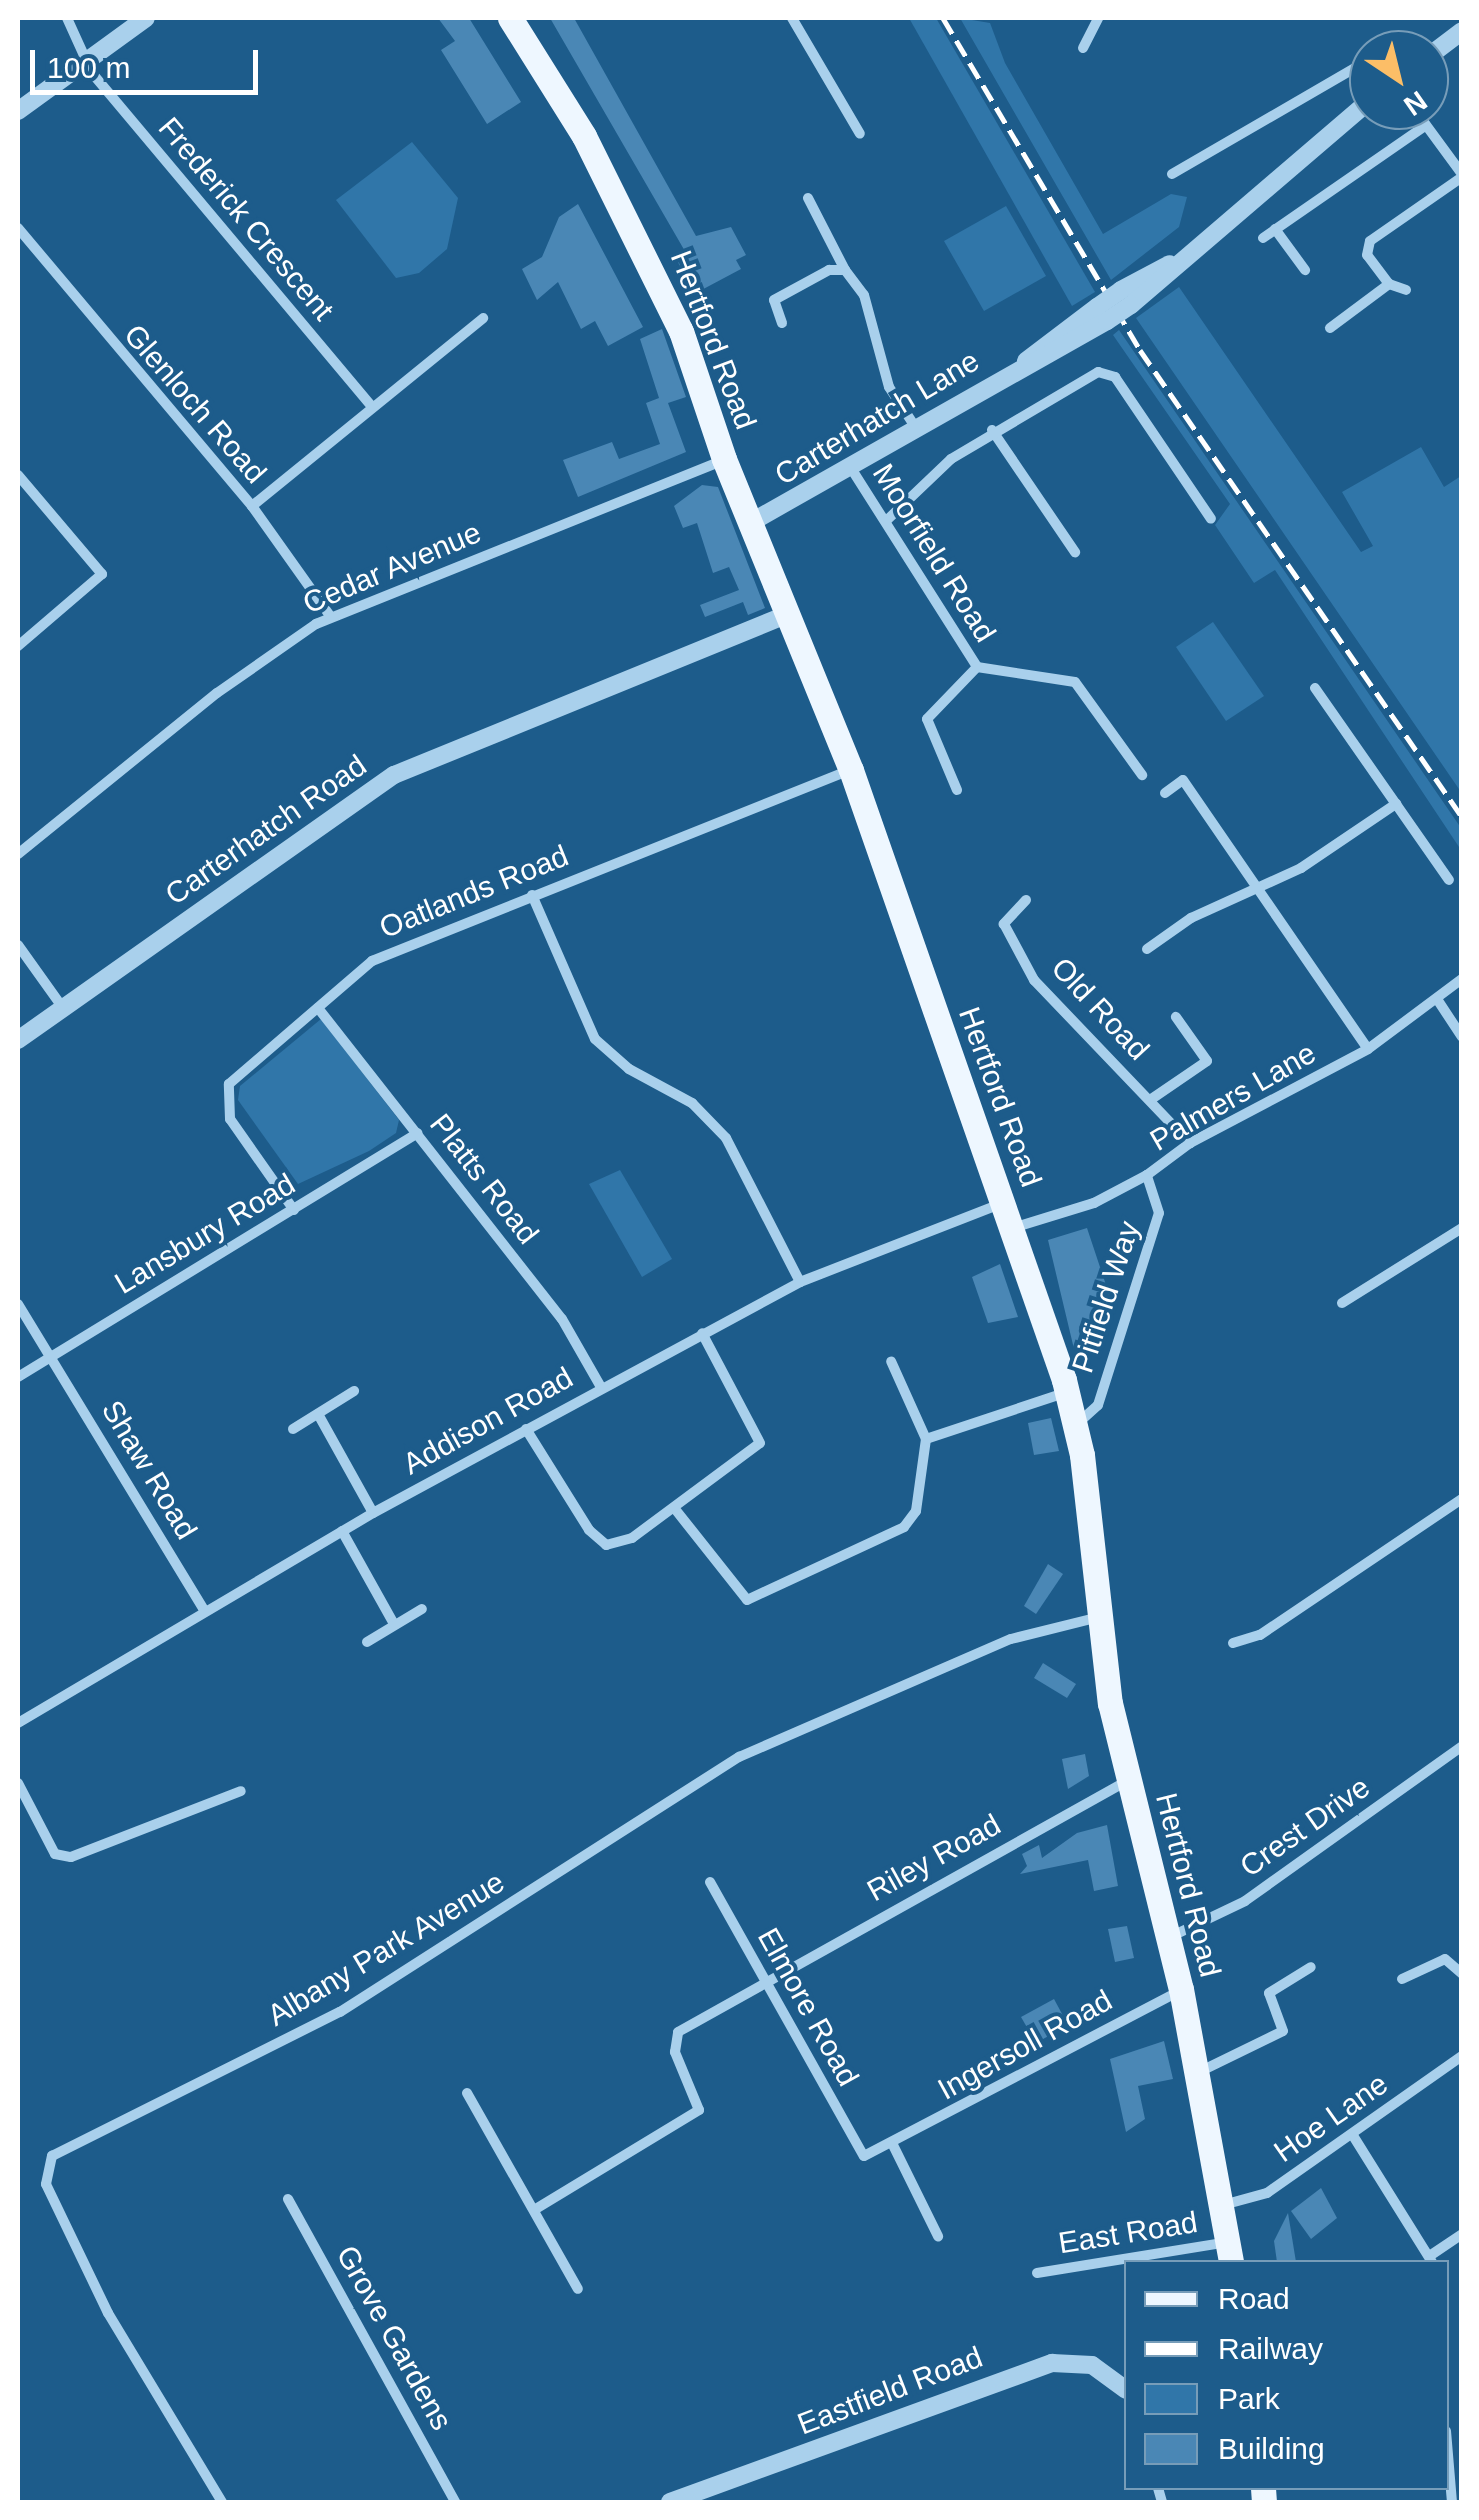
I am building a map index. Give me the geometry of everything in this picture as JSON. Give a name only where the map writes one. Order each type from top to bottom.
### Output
[{"type":"main road","name":"Hertford Road","points":[[510,18],[571,112],[652,267],[724,459],[755,520],[851,770],[1068,1392],[1077,1424],[1098,1616],[1128,1780],[1182,1989],[1229,2252]]},
{"type":"street","name":"Frederick Crescent","points":[[67,18],[87,62],[371,406]]},
{"type":"street","points":[[18,111],[146,18]]},
{"type":"street","points":[[792,18],[860,134]]},
{"type":"street","points":[[1083,48],[1098,18]]},
{"type":"street","points":[[1172,174],[1349,72]]},
{"type":"street","name":"Carterhatch Lane","points":[[755,520],[1026,361],[1058,353],[1349,117]]},
{"type":"street","points":[[1263,238],[1419,130]]},
{"type":"street","points":[[1406,290],[1389,284],[1367,255],[1370,241],[1462,176],[1430,130]]},
{"type":"street","points":[[808,198],[846,270],[864,295],[889,387],[916,428]]},
{"type":"street","name":"Glenloch Road","points":[[18,228],[252,506],[331,617]]},
{"type":"street","points":[[1275,229],[1305,270]]},
{"type":"street","points":[[782,323],[774,300],[829,270],[846,270]]},
{"type":"street","points":[[1330,328],[1389,284]]},
{"type":"street","points":[[252,506],[484,318]]},
{"type":"street","points":[[886,521],[992,430],[1085,377],[1115,378],[1212,519]]},
{"type":"street","points":[[992,430],[1075,552]]},
{"type":"street","name":"Cedar Avenue","points":[[18,854],[217,692],[331,617],[724,459]]},
{"type":"street","name":"Moorfield Road","points":[[849,465],[977,667],[1075,682]]},
{"type":"street","points":[[18,474],[102,574],[18,646]]},
{"type":"street","name":"Carterhatch Road","points":[[18,1040],[394,775],[790,613]]},
{"type":"street","name":"Moorfield Road","points":[[957,790],[926,719],[977,667]]},
{"type":"street","points":[[1081,668],[1075,682],[1142,775]]},
{"type":"street","points":[[1315,688],[1449,880]]},
{"type":"street","name":"Oatlands Road","points":[[294,1210],[225,1101],[229,1084],[318,1008],[389,952],[851,770]]},
{"type":"street","points":[[1165,793],[1182,780],[1262,888],[1368,1049]]},
{"type":"street","points":[[1147,948],[1191,918],[1262,888],[1396,804]]},
{"type":"street","points":[[532,895],[595,1039],[629,1069],[692,1103],[726,1138],[800,1282]]},
{"type":"street","name":"Old Road","points":[[1026,900],[1004,924],[1034,980],[1190,1143]]},
{"type":"street","points":[[18,945],[63,1008]]},
{"type":"street","name":"Palmers Lane","points":[[1013,1228],[1094,1203],[1148,1176],[1190,1143],[1368,1049],[1462,979]]},
{"type":"street","points":[[1436,999],[1462,1037]]},
{"type":"street","name":"Platts Road","points":[[318,1008],[562,1320],[601,1388]]},
{"type":"street","name":"Old Road","points":[[1150,1100],[1206,1061],[1176,1017]]},
{"type":"street","name":"Lansbury Road","points":[[18,1377],[416,1134]]},
{"type":"street","name":"Pitfield Way","points":[[1077,1424],[1098,1405],[1158,1213],[1148,1176]]},
{"type":"street","name":"Addison Road","points":[[18,1724],[373,1513],[702,1333],[800,1282],[1004,1203]]},
{"type":"street","points":[[1342,1303],[1462,1228]]},
{"type":"street","name":"Shaw Road","points":[[18,1304],[204,1610]]},
{"type":"street","points":[[526,1429],[606,1545],[675,1509],[760,1443],[702,1333]]},
{"type":"street","points":[[675,1509],[733,1592],[763,1599],[904,1527],[916,1511],[926,1438],[891,1361]]},
{"type":"street","points":[[293,1429],[354,1391]]},
{"type":"street","points":[[926,1438],[1068,1392]]},
{"type":"street","points":[[318,1414],[373,1513]]},
{"type":"street","points":[[1234,1643],[1260,1635],[1462,1499]]},
{"type":"street","points":[[342,1531],[394,1624]]},
{"type":"street","points":[[366,1642],[422,1609]]},
{"type":"street","name":"Albany Park Avenue","points":[[222,2502],[108,2314],[46,2184],[52,2156],[340,2012],[740,1757],[1011,1639],[1098,1616]]},
{"type":"street","name":"Crest Drive","points":[[1170,1937],[1245,1901],[1462,1746]]},
{"type":"street","name":"Riley Road","points":[[534,2210],[699,2110],[675,2052],[678,2032],[1128,1780]]},
{"type":"street","points":[[18,1783],[56,1854],[70,1857],[241,1791]]},
{"type":"street","name":"Elmore Road","points":[[710,1882],[864,2156]]},
{"type":"street","points":[[1402,1979],[1445,1959],[1462,1974]]},
{"type":"street","points":[[1197,2072],[1282,2031],[1268,1992],[1312,1967]]},
{"type":"street","name":"Ingersoll Road","points":[[864,2156],[893,2145],[1182,1989]]},
{"type":"street","name":"Hoe Lane","points":[[1222,2205],[1267,2192],[1462,2056]]},
{"type":"street","points":[[468,2093],[578,2289]]},
{"type":"street","points":[[1352,2134],[1431,2258],[1462,2234]]},
{"type":"street","points":[[893,2145],[938,2236]]},
{"type":"street","name":"Grove Gardens","points":[[288,2198],[455,2502]]},
{"type":"street","name":"East Road","points":[[1156,2260],[1229,2252]]},
{"type":"street","name":"East Road","points":[[1037,2273],[1124,2263]]},
{"type":"street","name":"Eastfield Road","points":[[670,2502],[1052,2363],[1092,2365],[1124,2389]]},
{"type":"street","points":[[1449,2466],[1452,2502]]},
{"type":"green space","points":[[909,18],[936,18],[1095,292],[1072,306]]},
{"type":"green space","points":[[960,18],[990,23],[1005,63],[1103,234],[1171,194],[1187,197],[1179,227],[1111,280]]},
{"type":"green space","points":[[412,142],[458,198],[447,249],[419,273],[396,278],[336,200]]},
{"type":"green space","points":[[1006,206],[1046,276],[984,311],[944,241]]},
{"type":"green space","points":[[1179,287],[1361,552],[1373,546],[1342,492],[1421,447],[1444,487],[1461,476],[1461,792],[1136,318]]},
{"type":"green space","points":[[1119,330],[1461,828],[1461,850],[1275,570],[1254,583],[1215,525],[1230,504],[1113,335]]},
{"type":"green space","points":[[1213,622],[1264,696],[1226,721],[1176,647]]},
{"type":"green space","points":[[321,1019],[399,1120],[396,1133],[369,1151],[298,1184],[238,1100],[240,1086]]},
{"type":"green space","points":[[620,1170],[672,1259],[642,1277],[589,1184]]},
{"type":"building","points":[[438,18],[469,18],[521,102],[487,124],[441,50],[455,41]]},
{"type":"building","points":[[550,18],[574,18],[696,236],[731,227],[746,255],[736,260],[741,269],[694,294],[686,287],[677,258],[686,253]]},
{"type":"building","points":[[578,204],[643,327],[608,346],[595,321],[581,329],[558,282],[537,300],[522,269],[542,257],[559,217]]},
{"type":"building","points":[[662,329],[686,397],[668,403],[686,452],[578,497],[563,460],[612,442],[619,459],[660,444],[646,403],[659,398],[640,339]]},
{"type":"building","points":[[702,485],[718,487],[765,608],[748,615],[743,602],[705,617],[700,605],[739,590],[729,567],[713,573],[697,523],[683,528],[674,506]]},
{"type":"building","points":[[1087,1228],[1109,1294],[1102,1320],[1093,1323],[1100,1342],[1074,1349],[1048,1240]]},
{"type":"building","points":[[1000,1264],[1018,1317],[988,1323],[972,1277]]},
{"type":"building","points":[[1051,1418],[1059,1451],[1034,1455],[1028,1423]]},
{"type":"building","points":[[1048,1564],[1063,1574],[1036,1614],[1024,1606]]},
{"type":"building","points":[[1043,1663],[1076,1684],[1067,1698],[1034,1678]]},
{"type":"building","points":[[1085,1754],[1089,1776],[1068,1789],[1062,1759]]},
{"type":"building","points":[[1107,1825],[1118,1886],[1094,1891],[1088,1860],[1020,1874],[1027,1866],[1022,1854],[1039,1845],[1042,1858],[1077,1833]]},
{"type":"building","points":[[1127,1926],[1134,1958],[1115,1962],[1108,1929]]},
{"type":"building","points":[[1054,1999],[1068,2025],[1036,2043],[1021,2017]]},
{"type":"building","points":[[1164,2041],[1173,2079],[1138,2086],[1145,2119],[1126,2132],[1110,2059]]},
{"type":"building","points":[[1321,2188],[1337,2218],[1311,2239],[1291,2211]]},
{"type":"building","points":[[1288,2213],[1296,2260],[1277,2260],[1274,2241]]},
{"type":"railway","points":[[943,18],[1140,350],[1462,817]]}]
